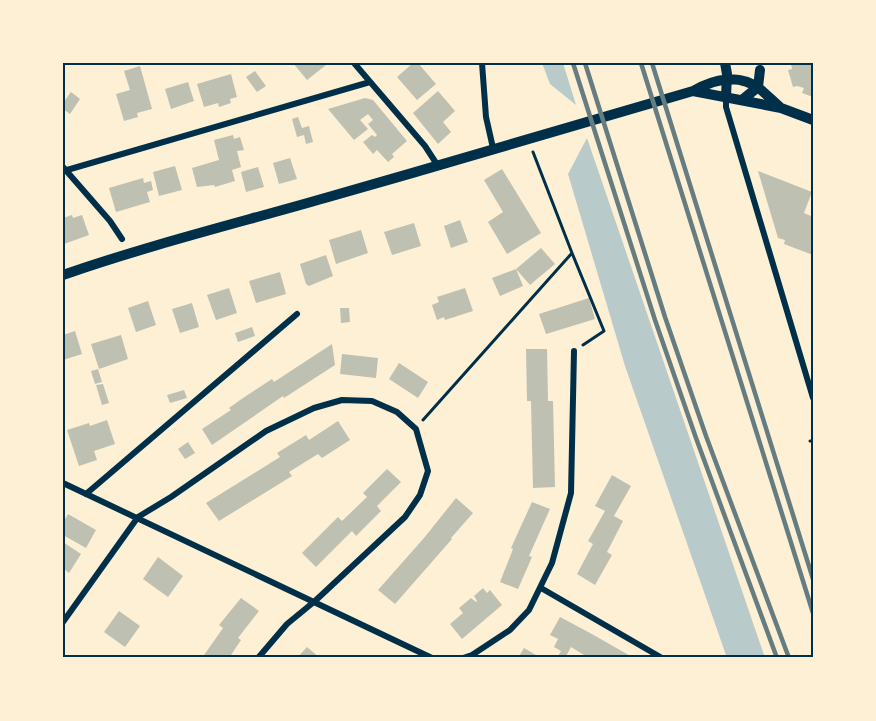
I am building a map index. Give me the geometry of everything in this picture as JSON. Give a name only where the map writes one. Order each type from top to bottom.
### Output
[{"type":"street","points":[[354,63],[425,146],[438,166]]},
{"type":"street","points":[[482,63],[486,117],[493,148]]},
{"type":"street","points":[[725,63],[726,107],[730,123],[813,398]]},
{"type":"street","points":[[742,100],[758,87],[760,66]]},
{"type":"street","points":[[760,66],[767,96]]},
{"type":"street","points":[[63,275],[130,253],[438,166],[493,148],[579,126],[693,91],[707,83],[727,79],[739,80],[758,87],[781,108]]},
{"type":"street","points":[[122,239],[110,221],[65,169],[370,82]]},
{"type":"street","points":[[693,91],[781,108],[813,120]]},
{"type":"street","points":[[86,494],[297,314]]},
{"type":"street","points":[[463,658],[472,655],[510,630],[529,610],[552,563],[572,493],[574,351]]},
{"type":"street","points":[[63,622],[138,517],[171,497],[266,431],[314,408],[342,400],[372,401],[397,412],[416,429],[428,471],[420,495],[405,518],[287,624],[258,658]]},
{"type":"street","points":[[63,483],[432,658]]},
{"type":"street","points":[[541,588],[662,658]]},
{"type":"path","points":[[529,139],[604,331],[574,351]]},
{"type":"path","points":[[416,429],[572,253]]},
{"type":"shaded area","points":[[542,63],[563,63],[576,105],[550,84]]},
{"type":"shaded area","points":[[587,138],[765,658],[727,658],[625,366],[568,174]]},
{"type":"building","points":[[293,63],[324,63],[326,65],[307,80]]},
{"type":"building","points":[[413,63],[418,63],[436,84],[417,100],[397,77]]},
{"type":"building","points":[[791,63],[813,63],[813,97],[802,93],[804,88],[793,87],[788,70],[792,69]]},
{"type":"building","points":[[140,66],[152,109],[137,113],[138,117],[124,121],[116,94],[130,90],[124,71]]},
{"type":"building","points":[[255,71],[266,86],[257,92],[246,77]]},
{"type":"building","points":[[231,74],[237,97],[230,99],[231,103],[219,107],[218,103],[204,107],[197,84]]},
{"type":"building","points":[[188,82],[194,101],[171,109],[165,89]]},
{"type":"building","points":[[438,91],[455,111],[443,122],[451,132],[438,144],[413,113]]},
{"type":"building","points":[[71,92],[80,99],[70,114],[63,109],[63,103]]},
{"type":"building","points":[[365,98],[373,100],[407,141],[392,154],[394,157],[388,162],[377,150],[373,154],[363,142],[372,135],[375,137],[377,135],[368,124],[373,120],[368,114],[360,120],[368,129],[354,140],[328,109]]},
{"type":"building","points":[[298,117],[302,128],[309,126],[313,142],[306,144],[304,135],[297,137],[292,119]]},
{"type":"building","points":[[233,135],[234,139],[240,137],[244,150],[237,151],[241,167],[232,170],[235,181],[215,187],[214,185],[197,187],[192,168],[219,160],[214,140]]},
{"type":"building","points":[[290,158],[297,179],[279,184],[273,163]]},
{"type":"building","points":[[175,166],[182,190],[159,196],[153,172]]},
{"type":"building","points":[[258,167],[264,187],[246,192],[241,172]]},
{"type":"building","points":[[502,169],[541,233],[507,254],[488,222],[503,212],[484,180]]},
{"type":"building","points":[[758,171],[812,192],[804,213],[813,217],[813,255],[784,244],[785,240],[778,238]]},
{"type":"building","points":[[143,178],[144,183],[151,181],[153,190],[147,192],[150,202],[116,212],[109,188]]},
{"type":"building","points":[[72,215],[73,218],[82,215],[89,235],[64,244],[63,218]]},
{"type":"building","points":[[460,220],[468,242],[451,248],[444,226]]},
{"type":"building","points":[[414,223],[421,246],[392,255],[384,232]]},
{"type":"building","points":[[361,230],[368,253],[336,264],[329,240]]},
{"type":"building","points":[[541,248],[555,264],[530,285],[516,269]]},
{"type":"building","points":[[326,255],[333,276],[309,286],[306,284],[300,264]]},
{"type":"building","points":[[516,269],[523,286],[500,296],[492,278]]},
{"type":"building","points":[[280,272],[286,294],[256,303],[249,281]]},
{"type":"building","points":[[229,288],[237,313],[216,320],[207,295]]},
{"type":"building","points":[[465,288],[473,311],[445,320],[444,317],[437,320],[432,305],[439,302],[437,297]]},
{"type":"building","points":[[589,298],[595,319],[546,334],[539,314]]},
{"type":"building","points":[[148,301],[156,325],[136,332],[128,308]]},
{"type":"building","points":[[192,303],[199,327],[180,333],[172,309]]},
{"type":"building","points":[[340,308],[349,308],[350,322],[341,323]]},
{"type":"building","points":[[252,327],[255,336],[238,342],[235,333]]},
{"type":"building","points":[[75,331],[82,354],[63,360],[63,335]]},
{"type":"building","points":[[121,335],[128,359],[99,369],[91,344]]},
{"type":"building","points":[[332,344],[335,365],[284,398],[283,396],[212,445],[202,429],[272,379],[274,382]]},
{"type":"building","points":[[526,349],[547,349],[548,401],[553,401],[555,487],[533,488],[531,401],[527,401]]},
{"type":"building","points":[[342,354],[378,358],[376,378],[340,374]]},
{"type":"building","points":[[399,363],[428,382],[418,398],[389,379]]},
{"type":"building","points":[[98,369],[102,382],[95,384],[91,371]]},
{"type":"building","points":[[103,384],[109,403],[102,405],[96,385]]},
{"type":"building","points":[[184,390],[187,398],[170,403],[167,395]]},
{"type":"building","points":[[107,420],[115,444],[94,451],[97,460],[79,466],[67,430]]},
{"type":"building","points":[[338,421],[350,440],[322,458],[318,454],[289,472],[292,476],[219,521],[206,503],[280,457],[277,453],[306,435],[309,440]]},
{"type":"building","points":[[188,442],[195,453],[185,459],[178,449]]},
{"type":"building","points":[[387,469],[401,482],[377,506],[381,511],[356,536],[352,531],[316,567],[302,553],[338,517],[342,521],[367,497],[363,493]]},
{"type":"building","points":[[612,475],[631,486],[614,516],[623,521],[607,552],[612,555],[595,585],[577,574],[593,544],[588,541],[605,511],[595,506]]},
{"type":"building","points":[[456,498],[473,513],[395,604],[378,590]]},
{"type":"building","points":[[532,502],[550,509],[529,556],[532,557],[518,589],[500,582],[513,549],[511,548]]},
{"type":"building","points":[[68,514],[96,530],[86,548],[63,535],[63,523]]},
{"type":"building","points":[[63,542],[81,554],[69,573],[63,568]]},
{"type":"building","points":[[158,557],[183,576],[168,597],[143,579]]},
{"type":"building","points":[[483,588],[487,593],[490,590],[502,605],[462,639],[450,624],[463,613],[459,608],[471,598],[477,601],[474,596]]},
{"type":"building","points":[[241,598],[259,611],[238,638],[241,640],[229,658],[202,658],[223,628],[219,625]]},
{"type":"building","points":[[119,611],[140,626],[125,647],[104,632]]},
{"type":"building","points":[[560,617],[634,658],[589,658],[571,647],[565,658],[557,658],[561,651],[554,647],[558,639],[550,635]]},
{"type":"building","points":[[307,647],[320,658],[297,658]]},
{"type":"building","points":[[524,648],[541,658],[518,658]]},
{"type":"railway","points":[[573,63],[655,320],[777,658]]},
{"type":"railway","points":[[585,63],[665,317],[706,436],[789,658]]},
{"type":"railway","points":[[641,63],[813,613]]},
{"type":"railway","points":[[652,63],[813,579]]}]
